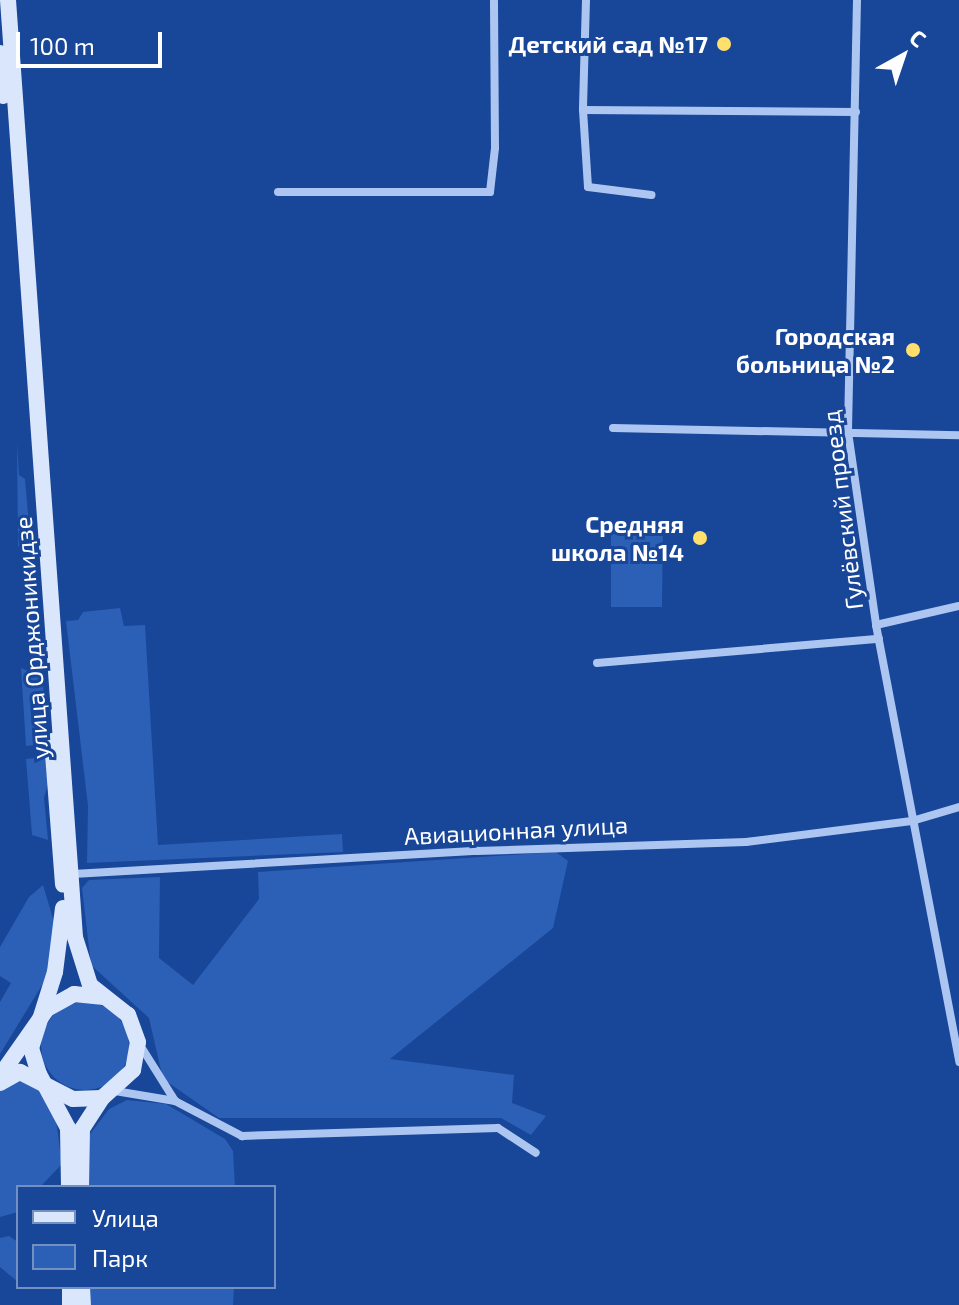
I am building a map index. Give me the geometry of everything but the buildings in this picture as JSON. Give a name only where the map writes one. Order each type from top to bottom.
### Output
[{"type":"main road","name":"улица Орджоникидзе","points":[[8,0],[73,874],[69,935]]},
{"type":"main road","name":"улица Орджоникидзе","points":[[0,53],[69,935]]},
{"type":"main road","points":[[69,935],[90,985],[128,1015],[138,1042],[133,1070],[108,1095],[82,1129],[81,1185]]},
{"type":"main road","points":[[69,935],[38,1022],[33,1062],[48,1085],[68,1128],[69,1185]]},
{"type":"main road","points":[[0,1076],[47,1009],[74,994],[105,997]]},
{"type":"main road","points":[[0,1083],[20,1072],[73,1099],[108,1095]]},
{"type":"street","points":[[278,192],[490,192],[495,148],[494,0]]},
{"type":"street","points":[[586,0],[583,110],[588,187],[651,195]]},
{"type":"street","name":"Гулёвский проезд","points":[[857,0],[848,432],[876,625],[959,1062]]},
{"type":"street","points":[[583,110],[856,112]]},
{"type":"street","points":[[613,428],[797,435],[848,432],[959,435]]},
{"type":"street","points":[[876,625],[959,606]]},
{"type":"street","points":[[597,663],[879,639]]},
{"type":"street","name":"Авиационная улица","points":[[73,874],[477,851],[746,842],[912,821],[959,807]]},
{"type":"street","points":[[138,1042],[175,1101]]},
{"type":"street","points":[[108,1095],[175,1101],[242,1136],[498,1128],[536,1153]]},
{"type":"green space","points":[[17,442],[19,475],[25,479],[31,548],[26,552],[18,546]]},
{"type":"green space","points":[[611,525],[663,525],[662,607],[611,607]]},
{"type":"green space","points":[[120,608],[124,626],[145,625],[158,845],[342,834],[343,852],[87,863],[88,806],[66,621],[78,620],[83,612]]},
{"type":"green space","points":[[42,663],[46,738],[43,744],[26,746],[21,668],[28,671]]},
{"type":"green space","points":[[46,757],[49,780],[44,798],[48,840],[32,835],[26,759]]},
{"type":"green space","points":[[556,852],[568,861],[553,928],[390,1059],[514,1075],[512,1103],[546,1116],[531,1135],[501,1118],[219,1118],[163,1079],[149,1018],[91,965],[82,888],[89,880],[160,877],[159,958],[193,985],[259,899],[258,872]]},
{"type":"green space","points":[[43,885],[55,925],[47,977],[0,1054],[0,1002],[11,983],[0,976],[0,947],[29,897]]},
{"type":"green space","points":[[85,1002],[102,1006],[116,1015],[125,1029],[129,1046],[125,1063],[116,1077],[102,1086],[85,1090],[68,1086],[54,1077],[45,1063],[41,1046],[45,1029],[54,1015],[68,1006]]},
{"type":"green space","points":[[17,1078],[43,1091],[56,1120],[62,1164],[42,1185],[16,1185],[16,1213],[0,1217],[0,1085]]},
{"type":"green space","points":[[127,1100],[166,1104],[225,1139],[233,1151],[235,1185],[88,1185],[87,1138],[109,1109]]},
{"type":"green space","points":[[9,1236],[16,1241],[16,1280],[0,1267],[0,1238]]},
{"type":"green space","points":[[89,1289],[234,1289],[233,1305],[89,1305]]},
{"type":"place","name":"Детский сад №17","points":[[724,44]]},
{"type":"place","name":"Городская больница №2","points":[[913,350]]},
{"type":"place","name":"Средняя школа №14","points":[[700,538]]}]
